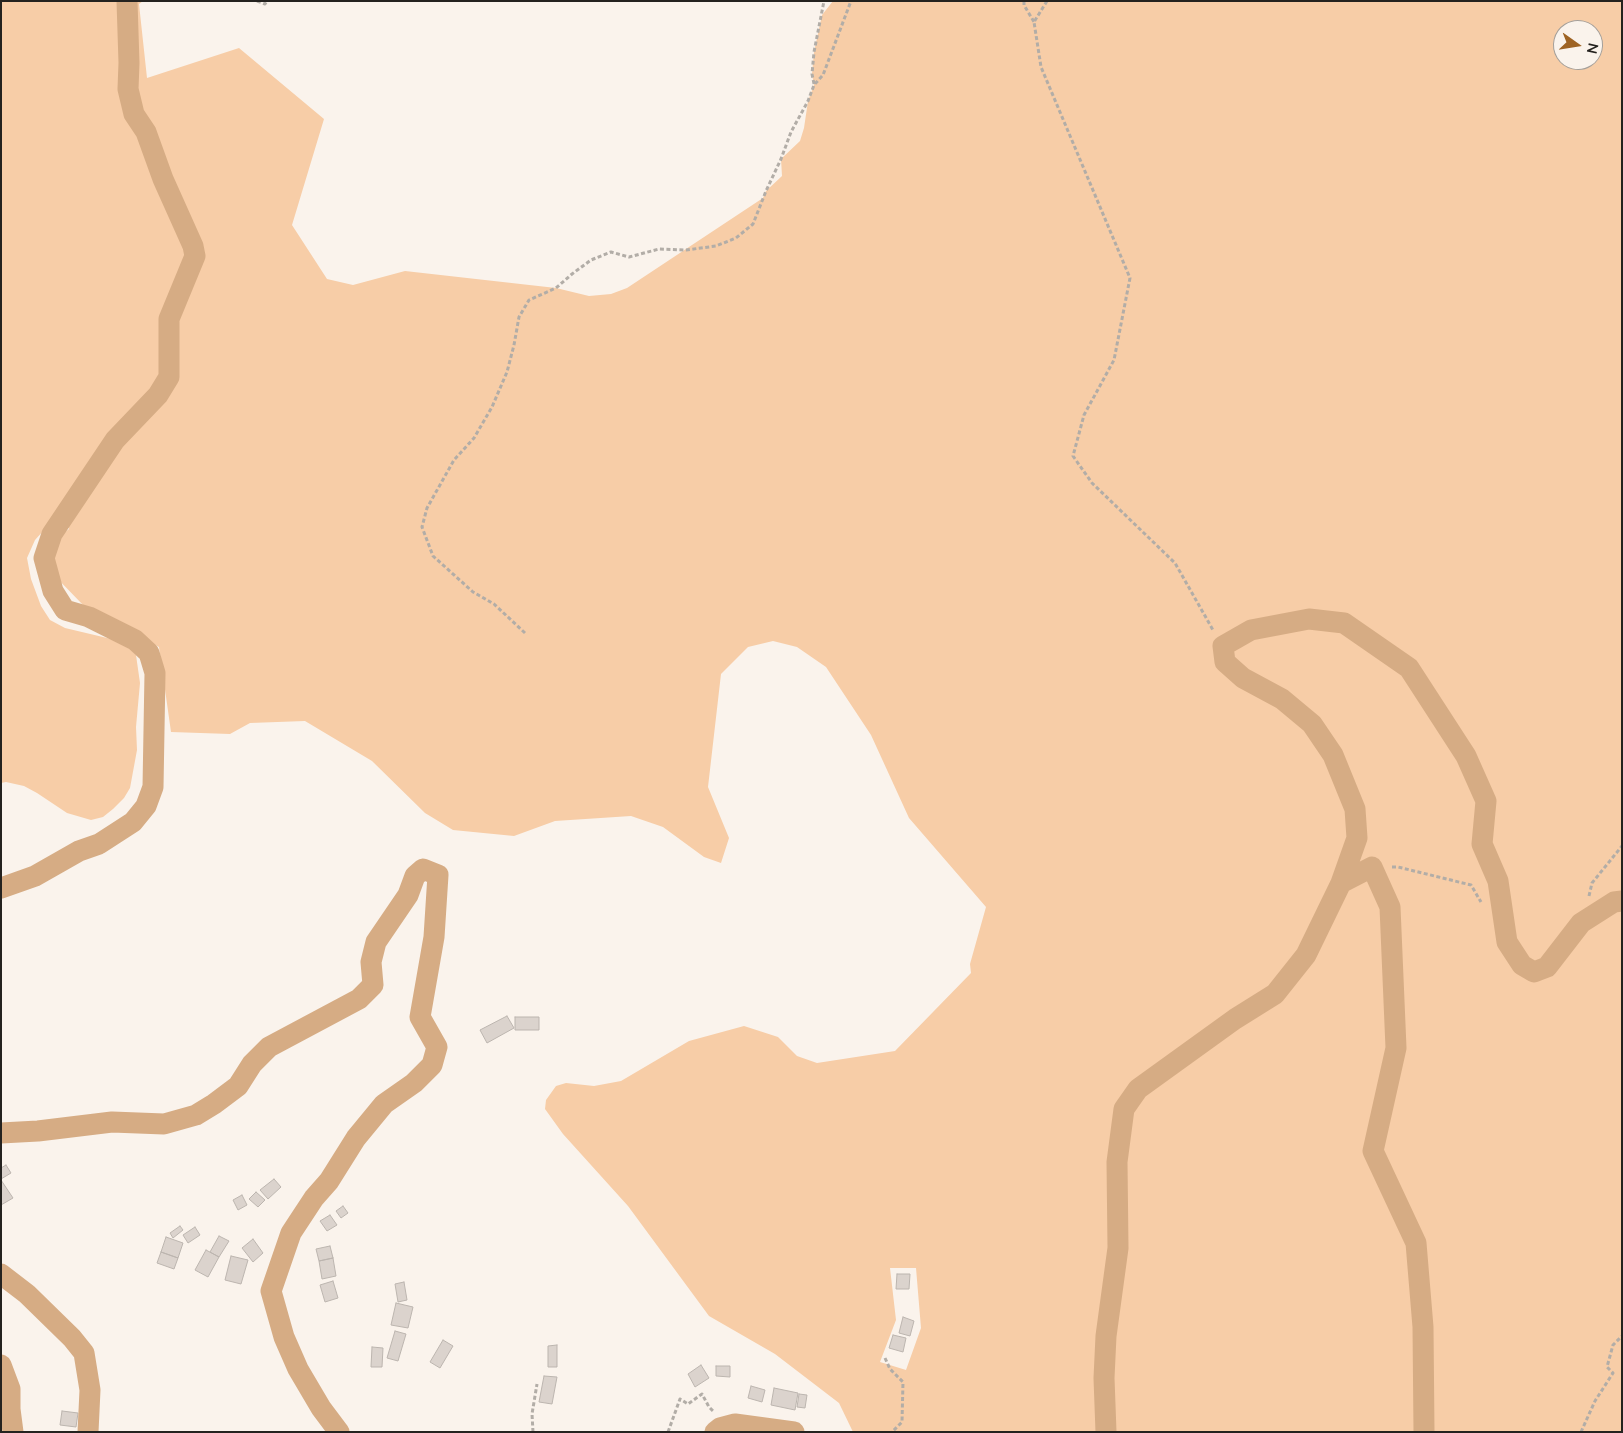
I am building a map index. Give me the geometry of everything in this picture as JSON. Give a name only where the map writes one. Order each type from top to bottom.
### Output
[{"type":"street","points":[[1,888],[35,876],[79,850],[99,844],[133,822],[146,806],[153,787],[155,673],[149,653],[135,640],[89,617],[65,610],[53,591],[44,558],[52,534],[115,440],[158,395],[169,377],[169,319],[194,256],[193,246],[163,179],[146,132],[134,114],[128,89],[127,1]]},
{"type":"street","points":[[1106,1432],[1104,1378],[1106,1336],[1118,1248],[1117,1162],[1124,1109],[1138,1089],[1235,1019],[1275,994],[1306,956],[1341,883],[1358,838],[1355,808],[1332,755],[1312,724],[1282,699],[1243,678],[1226,662],[1222,646],[1251,630],[1309,619],[1344,623],[1409,668],[1466,756],[1486,801],[1482,844],[1498,881],[1507,942],[1522,965],[1534,972],[1547,967],[1581,924],[1614,902],[1622,901]]},
{"type":"street","points":[[1341,883],[1372,867],[1390,906],[1396,1048],[1373,1151],[1416,1243],[1423,1327],[1424,1432]]},
{"type":"street","points":[[1,1133],[38,1131],[112,1122],[164,1124],[196,1115],[238,1086],[252,1064],[269,1047],[360,1000],[373,985],[371,962],[376,942],[408,896],[415,876],[424,869],[438,875],[434,937],[420,1017],[437,1047],[432,1065],[414,1082],[384,1104],[356,1138],[329,1181],[314,1198],[291,1233],[271,1291],[284,1337],[298,1369],[321,1408],[339,1432]]},
{"type":"street","points":[[1,1274],[27,1294],[72,1338],[84,1353],[90,1390],[88,1432]]},
{"type":"street","points":[[1,1365],[10,1389],[13,1432]]},
{"type":"street","points":[[715,1432],[720,1428],[735,1424],[794,1432]]},
{"type":"path","points":[[257,1],[264,4],[267,1]]},
{"type":"path","points":[[814,85],[812,74],[814,52],[824,1]]},
{"type":"path","points":[[525,632],[494,604],[474,592],[433,556],[422,527],[427,508],[454,460],[474,438],[492,407],[507,372],[519,317],[529,300],[556,288],[591,260],[610,252],[629,257],[659,248],[686,250],[716,246],[736,238],[753,224],[781,159],[790,132],[808,101],[814,85],[823,75],[851,1]]},
{"type":"path","points":[[1024,1],[1024,5],[1034,22],[1041,67],[1130,278],[1114,360],[1084,415],[1073,456],[1092,484],[1175,563],[1222,646]]},
{"type":"path","points":[[1034,22],[1047,1]]},
{"type":"path","points":[[1581,924],[1592,883],[1622,846]]},
{"type":"path","points":[[1372,867],[1398,866],[1471,885],[1484,907]]},
{"type":"path","points":[[1581,1432],[1595,1401],[1613,1373],[1607,1367],[1612,1345],[1622,1336]]},
{"type":"path","points":[[884,1358],[890,1369],[903,1382],[902,1422],[892,1432]]},
{"type":"path","points":[[533,1432],[532,1414],[537,1384]]},
{"type":"path","points":[[668,1432],[680,1399],[688,1404],[702,1394],[709,1407],[721,1418],[735,1424]]},
{"type":"shaded area","points":[[1,1],[143,1],[139,4],[147,78],[239,48],[324,119],[292,225],[327,279],[353,285],[405,271],[556,288],[589,296],[611,294],[627,288],[763,198],[766,191],[782,176],[781,159],[800,141],[804,128],[808,101],[814,85],[812,74],[814,52],[822,15],[833,1],[1622,1],[1622,1432],[853,1432],[839,1403],[775,1354],[709,1316],[628,1206],[563,1134],[545,1109],[546,1100],[556,1086],[566,1083],[594,1086],[621,1081],[689,1041],[744,1026],[778,1037],[797,1056],[817,1063],[895,1051],[971,973],[970,964],[986,907],[909,818],[871,735],[826,667],[797,647],[773,641],[748,647],[721,674],[708,787],[729,838],[721,863],[704,857],[663,827],[631,816],[555,821],[514,836],[453,830],[425,813],[372,761],[305,721],[250,723],[230,734],[171,732],[159,647],[83,605],[53,574],[55,540],[69,529],[63,509],[35,540],[27,558],[31,579],[41,606],[50,620],[65,628],[124,642],[136,655],[140,683],[136,727],[137,750],[130,788],[124,798],[113,809],[103,817],[91,820],[67,813],[24,786],[6,782],[1,783]],"holes":[[[890,1268],[916,1268],[921,1328],[906,1370],[880,1362],[896,1320]]]},
{"type":"building","points":[[507,1016],[514,1028],[487,1043],[480,1030]]},
{"type":"building","points":[[515,1017],[539,1017],[539,1030],[515,1030]]},
{"type":"building","points":[[6,1165],[11,1173],[1,1179],[1,1168]]},
{"type":"building","points":[[274,1179],[281,1187],[268,1199],[260,1190]]},
{"type":"building","points":[[1,1180],[13,1198],[1,1205]]},
{"type":"building","points":[[256,1192],[265,1200],[258,1207],[249,1199]]},
{"type":"building","points":[[242,1195],[247,1205],[238,1210],[233,1200]]},
{"type":"building","points":[[343,1206],[348,1213],[341,1218],[336,1211]]},
{"type":"building","points":[[330,1215],[337,1225],[327,1231],[320,1221]]},
{"type":"building","points":[[180,1226],[183,1230],[173,1238],[170,1233]]},
{"type":"building","points":[[195,1227],[200,1235],[188,1243],[183,1235]]},
{"type":"building","points":[[219,1236],[229,1241],[219,1257],[210,1252]]},
{"type":"building","points":[[166,1237],[183,1243],[178,1258],[161,1252]]},
{"type":"building","points":[[253,1239],[263,1253],[253,1262],[242,1248]]},
{"type":"building","points":[[330,1246],[333,1258],[319,1261],[316,1249]]},
{"type":"building","points":[[206,1250],[219,1257],[208,1277],[195,1270]]},
{"type":"building","points":[[161,1252],[178,1258],[174,1269],[157,1263]]},
{"type":"building","points":[[231,1256],[248,1260],[241,1284],[225,1280]]},
{"type":"building","points":[[333,1258],[336,1276],[322,1279],[319,1261]]},
{"type":"building","points":[[897,1274],[910,1274],[909,1289],[896,1289]]},
{"type":"building","points":[[333,1281],[338,1298],[325,1302],[320,1285]]},
{"type":"building","points":[[404,1282],[407,1300],[398,1302],[395,1284]]},
{"type":"building","points":[[396,1303],[413,1307],[408,1328],[391,1325]]},
{"type":"building","points":[[903,1317],[914,1321],[910,1336],[899,1333]]},
{"type":"building","points":[[395,1331],[406,1334],[398,1361],[387,1358]]},
{"type":"building","points":[[893,1335],[906,1338],[903,1352],[889,1348]]},
{"type":"building","points":[[443,1340],[453,1346],[440,1368],[430,1362]]},
{"type":"building","points":[[557,1345],[557,1367],[548,1367],[548,1346]]},
{"type":"building","points":[[372,1347],[383,1348],[382,1367],[371,1367]]},
{"type":"building","points":[[701,1365],[709,1378],[695,1387],[688,1374]]},
{"type":"building","points":[[716,1366],[730,1366],[730,1377],[716,1376]]},
{"type":"building","points":[[544,1376],[557,1377],[552,1404],[539,1402]]},
{"type":"building","points":[[751,1386],[765,1390],[762,1402],[748,1398]]},
{"type":"building","points":[[774,1388],[798,1393],[795,1410],[771,1405]]},
{"type":"building","points":[[799,1394],[807,1395],[805,1408],[797,1407]]},
{"type":"building","points":[[62,1411],[78,1413],[76,1427],[60,1425]]}]
